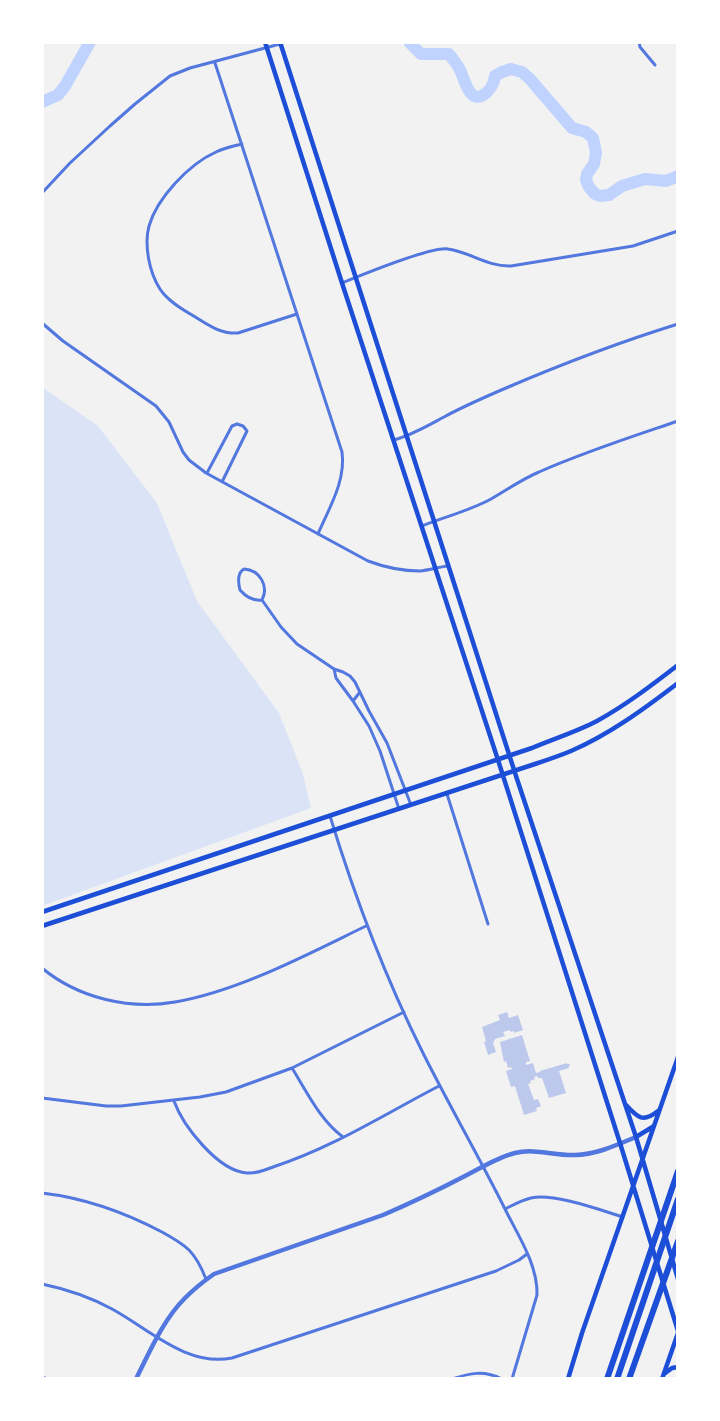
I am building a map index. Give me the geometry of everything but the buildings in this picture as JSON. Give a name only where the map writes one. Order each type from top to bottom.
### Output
[{"type":"highway","points":[[607,1379],[678,1171]]},
{"type":"highway","points":[[617,1379],[678,1199]]},
{"type":"highway","points":[[629,1379],[678,1241]]},
{"type":"main road","points":[[266,42],[571,988],[678,1332],[663,1377]]},
{"type":"main road","points":[[280,43],[509,756],[636,1137],[678,1279]]},
{"type":"main road","points":[[367,358],[380,354]]},
{"type":"main road","points":[[42,912],[498,760],[579,729],[634,698],[678,665]]},
{"type":"main road","points":[[42,926],[334,831],[575,749],[642,710],[678,683]]},
{"type":"main road","points":[[634,698],[642,710]]},
{"type":"main road","points":[[306,824],[311,838]]},
{"type":"main road","points":[[559,952],[572,947]]},
{"type":"main road","points":[[571,988],[584,984]]},
{"type":"main road","points":[[568,1379],[678,1058]]},
{"type":"main road","points":[[624,1103],[640,1118],[650,1117],[660,1109]]},
{"type":"main road","points":[[636,1137],[655,1125]]},
{"type":"main road","points":[[663,1377],[672,1368],[678,1367]]},
{"type":"street","points":[[639,42],[640,47],[655,65]]},
{"type":"street","points":[[42,193],[110,126],[162,82],[179,72],[280,43]]},
{"type":"street","points":[[215,63],[342,452],[342,475],[318,534]]},
{"type":"street","points":[[242,144],[214,152],[196,164],[163,198],[152,218],[147,235],[152,272],[159,288],[166,296],[219,331],[238,333],[297,314]]},
{"type":"street","points":[[342,283],[440,249],[451,249],[498,266],[510,266],[633,246],[678,231]]},
{"type":"street","points":[[42,324],[156,406],[169,422],[189,460],[222,482],[368,561],[393,569],[420,571],[448,566]]},
{"type":"street","points":[[394,440],[427,428],[444,417],[506,388],[645,334],[678,324]]},
{"type":"street","points":[[422,526],[489,500],[509,487],[557,464],[678,422]]},
{"type":"street","points":[[207,473],[232,426],[237,424],[243,426],[247,430],[222,482]]},
{"type":"street","points":[[242,570],[253,570],[260,575],[264,588],[262,600],[250,598],[240,590],[238,579],[242,570]]},
{"type":"street","points":[[262,600],[281,627],[297,644],[334,669],[350,676],[389,748],[411,805]]},
{"type":"street","points":[[334,669],[336,678],[367,723],[380,751],[399,809]]},
{"type":"street","points":[[353,701],[360,692]]},
{"type":"street","points":[[367,723],[373,718]]},
{"type":"street","points":[[380,751],[389,748]]},
{"type":"street","points":[[446,793],[488,924]]},
{"type":"street","points":[[330,816],[366,926],[404,1012],[505,1209],[536,1278],[537,1295],[512,1379]]},
{"type":"street","points":[[42,968],[58,980],[98,998],[148,1005],[176,1002],[205,995],[263,974],[366,926]]},
{"type":"street","points":[[42,1098],[114,1106],[174,1101],[226,1092],[292,1068],[404,1012]]},
{"type":"street","points":[[292,1068],[322,1116],[343,1137]]},
{"type":"street","points":[[174,1101],[185,1124],[205,1147],[228,1167],[241,1172],[254,1173],[285,1163],[343,1137],[440,1085]]},
{"type":"street","points":[[136,1379],[174,1310],[183,1299],[214,1274],[383,1215],[410,1204],[483,1166],[516,1153],[532,1151],[577,1155],[600,1150],[636,1137]]},
{"type":"street","points":[[42,1192],[93,1203],[126,1214],[149,1226],[180,1243],[191,1252],[206,1280]]},
{"type":"street","points":[[505,1209],[541,1197],[570,1202],[623,1217]]},
{"type":"street","points":[[42,1284],[78,1294],[112,1309],[157,1338],[198,1357],[222,1360],[496,1271],[527,1254]]},
{"type":"street","points":[[452,1379],[474,1373],[492,1374],[502,1379]]},
{"type":"street","points":[[42,1377],[47,1379]]},
{"type":"shaded area","points":[[42,387],[98,426],[157,503],[197,601],[279,713],[303,774],[311,808],[42,906]]},
{"type":"waterway","points":[[42,102],[58,95],[90,42]]},
{"type":"waterway","points":[[409,42],[421,54],[449,54],[459,68],[472,95],[476,97],[488,91],[495,76],[502,72],[511,69],[522,72],[572,128],[586,132],[593,138],[596,153],[594,164],[586,180],[595,194],[609,195],[622,186],[645,179],[666,181],[678,176]]}]
